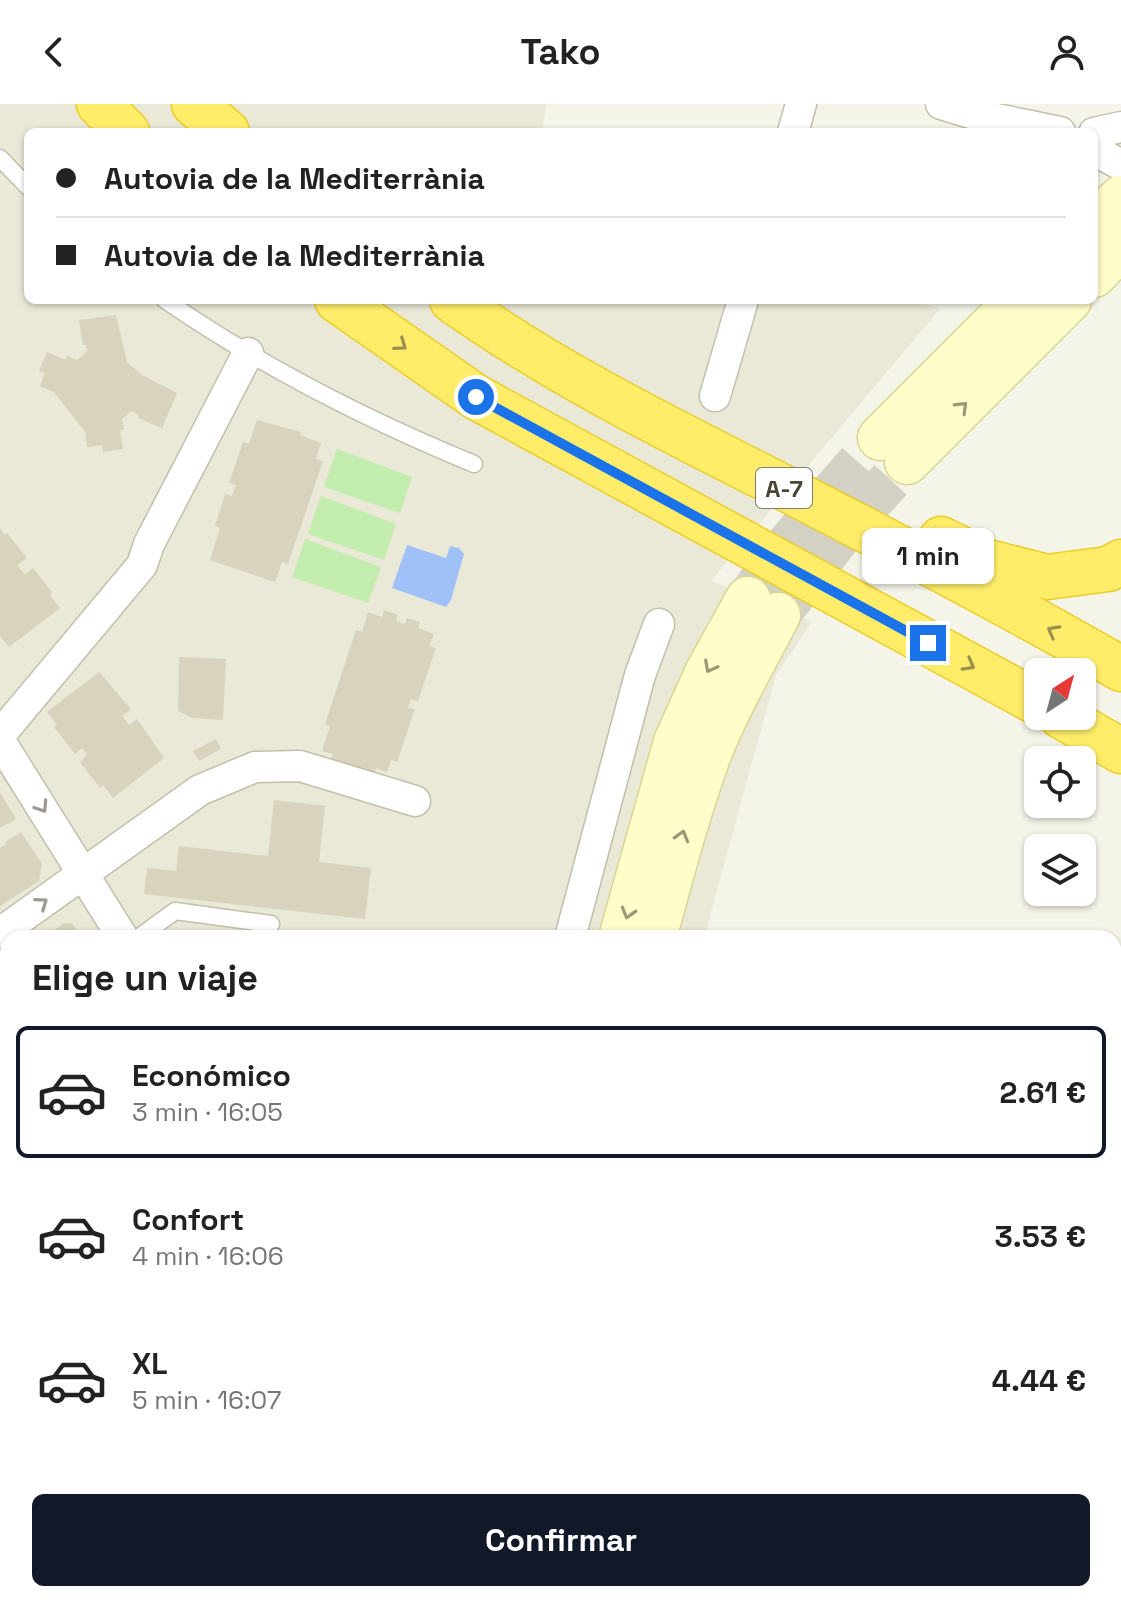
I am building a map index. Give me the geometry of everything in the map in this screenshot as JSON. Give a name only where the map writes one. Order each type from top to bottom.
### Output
[{"type":"highway","points":[[99,104],[123,128]]},
{"type":"highway","points":[[194,104],[222,128]]},
{"type":"highway","name":"A-7","points":[[343,304],[476,397],[1024,695]]},
{"type":"highway","name":"A-7","points":[[458,304],[509,341],[658,424],[880,537],[1121,669]]},
{"type":"highway","points":[[509,341],[669,404],[988,562],[1047,577],[1108,569],[1121,562]]},
{"type":"highway","points":[[1085,730],[1121,751]]},
{"type":"street","points":[[794,128],[801,104]]},
{"type":"street","points":[[941,104],[1040,128]]},
{"type":"street","points":[[1098,132],[1121,127]]},
{"type":"street","points":[[1098,152],[1121,165]]},
{"type":"street","points":[[1098,221],[1121,198]]},
{"type":"street","points":[[1098,271],[1121,247]]},
{"type":"street","points":[[715,396],[742,304]]},
{"type":"street","points":[[1015,304],[894,450],[1064,304]]},
{"type":"street","points":[[118,930],[0,738],[142,565],[149,544],[248,353]]},
{"type":"street","points":[[623,930],[676,742],[707,673],[763,607],[737,692],[710,753],[685,825],[656,930]]},
{"type":"street","points":[[572,930],[640,675],[659,624]]},
{"type":"street","points":[[4,930],[200,790],[255,767],[300,766],[415,801]]},
{"type":"lane","points":[[0,158],[24,183]]},
{"type":"lane","points":[[171,304],[248,353],[425,444],[474,464]]},
{"type":"lane","points":[[149,930],[175,911],[271,924]]},
{"type":"shaded area","points":[[0,104],[546,104],[543,128],[24,128],[24,304],[925,304],[940,309],[711,581],[812,622],[776,675],[706,930],[0,930]]},
{"type":"green space","points":[[337,449],[412,477],[400,513],[324,487]]},
{"type":"green space","points":[[321,496],[396,524],[384,560],[308,534]]},
{"type":"green space","points":[[305,539],[381,567],[368,603],[292,577]]},
{"type":"water","points":[[407,545],[446,558],[450,546],[459,548],[464,554],[451,600],[446,607],[392,588]]},
{"type":"building","points":[[116,315],[127,362],[142,375],[177,393],[162,428],[138,418],[139,415],[132,411],[122,419],[123,449],[103,452],[102,445],[87,447],[85,432],[54,392],[40,386],[45,373],[39,371],[47,352],[66,360],[67,356],[77,360],[87,352],[79,320]]},
{"type":"building","points":[[257,420],[301,432],[300,435],[321,443],[316,459],[323,461],[288,564],[282,562],[275,582],[210,560],[220,528],[215,526],[225,494],[232,496],[236,485],[229,483],[243,442],[249,444]]},
{"type":"building","points":[[0,528],[27,558],[17,565],[25,575],[33,568],[60,608],[9,647],[0,636]]},
{"type":"building","points":[[384,610],[398,615],[396,621],[405,624],[407,618],[420,622],[418,628],[434,634],[429,646],[436,648],[418,701],[411,699],[408,708],[415,709],[397,762],[391,760],[387,772],[376,768],[374,775],[331,760],[333,754],[322,751],[330,726],[325,724],[356,630],[362,632],[368,612],[382,617]]},
{"type":"building","points":[[179,657],[226,659],[223,720],[193,718],[178,711]]},
{"type":"building","points":[[99,672],[131,709],[122,716],[129,725],[137,719],[164,758],[113,798],[103,785],[100,788],[80,762],[87,755],[82,748],[75,754],[54,727],[57,725],[47,712]]},
{"type":"building","points":[[216,739],[221,749],[199,761],[193,751]]},
{"type":"building","points":[[0,792],[16,819],[0,828]]},
{"type":"building","points":[[274,800],[325,806],[319,862],[371,868],[365,919],[144,894],[147,868],[176,871],[179,846],[268,856]]},
{"type":"building","points":[[21,832],[42,864],[39,881],[0,906],[0,848]]},
{"type":"building","points":[[64,923],[72,923],[77,930],[54,930]]},
{"type":"tunnel","points":[[748,599],[782,551],[880,438]]},
{"type":"tunnel","points":[[778,615],[846,528],[907,462]]},
{"type":"route","points":[[476,397],[928,643]]}]
